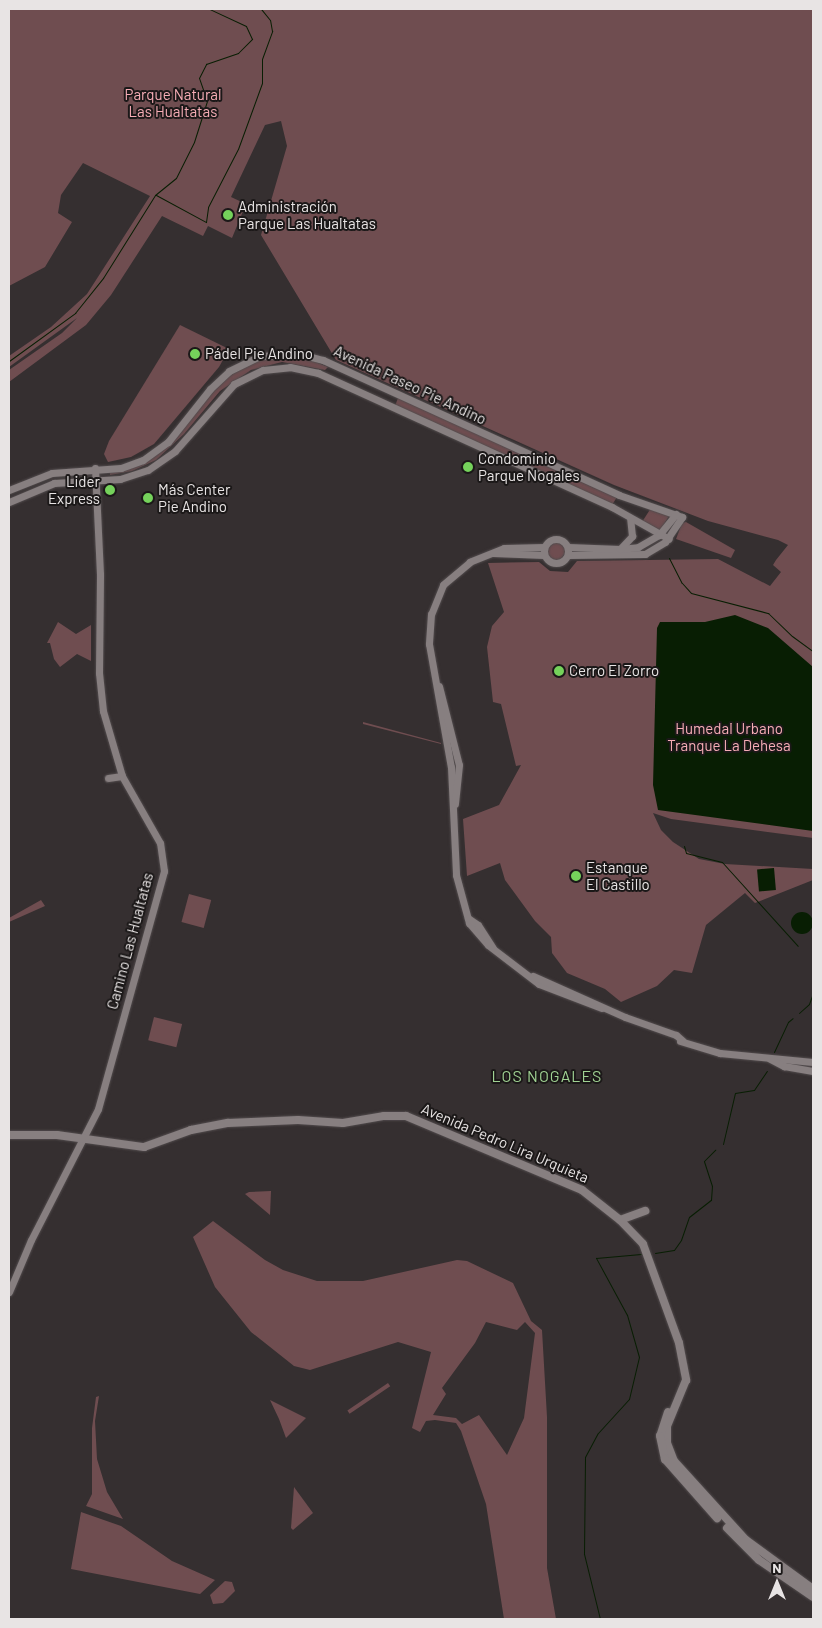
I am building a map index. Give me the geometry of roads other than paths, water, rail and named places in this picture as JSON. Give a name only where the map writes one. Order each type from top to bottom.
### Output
[{"type":"main road","name":"Avenida Pedro Lira Urquieta","points":[[9,1135],[47,1134],[144,1148],[191,1130],[228,1123],[281,1120],[343,1124],[384,1116],[406,1116],[577,1188],[620,1220],[646,1248],[686,1374],[667,1431],[674,1461],[746,1540],[813,1589]]},
{"type":"main road","points":[[620,1220],[645,1211]]},
{"type":"main road","name":"Avenida Pedro Lira Urquieta","points":[[673,1333],[683,1379],[661,1426],[660,1440],[665,1459],[750,1552],[813,1597]]},
{"type":"street","name":"Avenida Paseo Pie Andino","points":[[9,490],[52,472],[127,466],[156,452],[214,384],[243,363],[285,353],[305,355],[329,363],[619,495],[679,515]]},
{"type":"street","points":[[318,373],[328,370],[329,363]]},
{"type":"street","name":"Avenida Paseo Pie Andino","points":[[9,502],[54,483],[129,477],[160,463],[228,390],[249,375],[280,367],[318,373],[630,518],[668,538]]},
{"type":"street","name":"Camino Las Hualtatas","points":[[9,1292],[37,1227],[84,1138],[101,1101],[164,871],[160,843],[122,776],[109,739],[100,687],[100,574],[95,468]]},
{"type":"street","points":[[679,515],[653,540],[620,549],[568,546],[556,538],[544,546],[509,548],[493,553],[457,570],[435,600],[428,636],[436,678],[447,706],[459,765],[459,787],[454,807],[456,875],[472,928],[493,949],[526,974],[579,995],[602,1008],[712,1051],[813,1062]]},
{"type":"street","points":[[493,553],[544,555],[555,563],[568,555],[636,556],[658,548],[668,538],[679,515]]},
{"type":"street","points":[[620,549],[632,536],[630,518]]},
{"type":"street","points":[[653,540],[658,548]]},
{"type":"street","points":[[544,546],[544,555]]},
{"type":"street","points":[[568,546],[568,555]]},
{"type":"street","points":[[108,778],[122,776]]},
{"type":"street","points":[[770,1058],[784,1066],[813,1071]]},
{"type":"waterway","points":[[9,361],[75,313],[103,278],[155,195],[176,178],[194,142],[207,101],[199,78],[206,64],[238,53],[252,39],[246,26],[210,9]]},
{"type":"waterway","points":[[156,195],[206,222],[208,207],[238,149],[262,83],[262,59],[272,31],[270,20],[261,9]]},
{"type":"waterway","points":[[669,558],[682,583],[691,593],[768,613],[792,636],[813,651]]},
{"type":"waterway","points":[[684,846],[686,853],[722,862],[798,946]]},
{"type":"waterway","points":[[812,875],[813,880]]},
{"type":"waterway","points":[[799,1013],[809,1004],[813,993]]},
{"type":"waterway","points":[[774,1052],[788,1022],[793,1018]]},
{"type":"waterway","points":[[723,1144],[735,1093],[754,1090],[767,1071]]},
{"type":"waterway","points":[[655,1253],[674,1250],[681,1240],[689,1217],[711,1200],[712,1186],[704,1161],[715,1150]]},
{"type":"waterway","points":[[600,1619],[584,1554],[585,1457],[598,1433],[629,1399],[639,1357],[627,1315],[596,1258],[641,1254]]},
{"type":"place","name":"Administración Parque Las Hualtatas","points":[[228,215]]},
{"type":"place","name":"Pádel Pie Andino","points":[[195,354]]},
{"type":"place","name":"Condominio Parque Nogales","points":[[468,467]]},
{"type":"place","name":"Lider Express","points":[[110,490]]},
{"type":"place","name":"Más Center Pie Andino","points":[[148,498]]},
{"type":"place","name":"Cerro El Zorro","points":[[559,671]]},
{"type":"place","name":"Estanque El Castillo","points":[[576,876]]},
{"type":"district","name":"LOS NOGALES","points":[[547,1076]]},
{"type":"park label","name":"Parque Natural Las Hualtatas","points":[[173,102]]},
{"type":"park label","name":"Humedal Urbano Tranque La Dehesa","points":[[729,736]]}]
